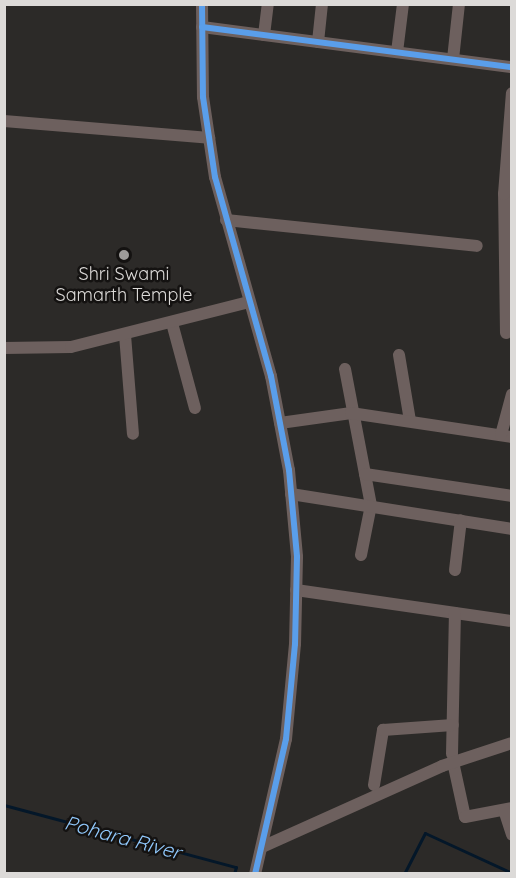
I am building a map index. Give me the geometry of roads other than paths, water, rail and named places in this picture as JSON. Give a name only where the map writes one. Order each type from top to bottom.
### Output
[{"type":"street","points":[[202,4],[203,97],[209,138],[226,220],[280,423],[291,494],[296,590],[286,739],[256,868]]},
{"type":"street","points":[[264,35],[268,4]]},
{"type":"street","points":[[318,42],[322,4]]},
{"type":"street","points":[[397,52],[403,4]]},
{"type":"street","points":[[453,59],[459,4]]},
{"type":"street","points":[[202,27],[512,67]]},
{"type":"street","points":[[506,333],[504,194],[512,93]]},
{"type":"street","points":[[4,122],[209,138]]},
{"type":"street","points":[[226,220],[477,246]]},
{"type":"street","points":[[4,348],[71,347],[249,302]]},
{"type":"street","points":[[172,323],[195,408]]},
{"type":"street","points":[[125,335],[133,434]]},
{"type":"street","points":[[399,355],[410,421]]},
{"type":"street","points":[[345,369],[371,505],[361,555]]},
{"type":"street","points":[[280,423],[353,413],[506,436],[512,394]]},
{"type":"street","points":[[365,474],[512,496]]},
{"type":"street","points":[[291,494],[512,529]]},
{"type":"street","points":[[455,570],[462,520]]},
{"type":"street","points":[[296,590],[512,621]]},
{"type":"street","points":[[455,613],[452,758],[465,817],[508,809],[512,835]]},
{"type":"street","points":[[374,785],[383,730],[453,725]]},
{"type":"street","points":[[262,847],[452,758],[512,743]]},
{"type":"waterway","name":"Pohara River","points":[[4,805],[236,867],[234,874]]},
{"type":"waterway","name":"Pohara River","points":[[404,874],[425,833],[512,873]]},
{"type":"place","name":"Shri Swami Samarth Temple","points":[[124,255]]}]
